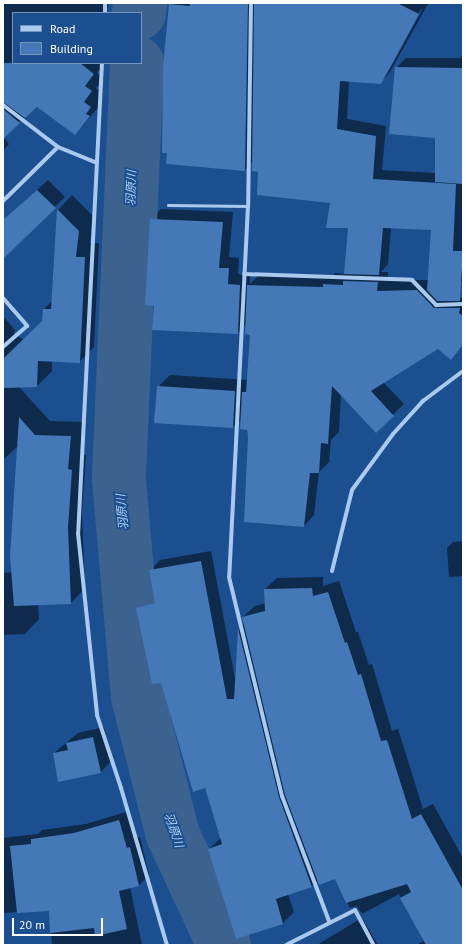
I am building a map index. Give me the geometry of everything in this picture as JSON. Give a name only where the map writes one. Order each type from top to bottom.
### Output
[{"type":"street","points":[[251,3],[248,206],[229,577],[282,796],[329,921]]},
{"type":"street","points":[[102,64],[78,534],[97,715],[121,788],[167,945]]},
{"type":"street","points":[[3,105],[58,147],[97,163]]},
{"type":"street","points":[[3,201],[58,147]]},
{"type":"street","points":[[244,274],[412,280],[436,305],[463,304]]},
{"type":"street","points":[[3,298],[27,326],[3,347]]},
{"type":"street","points":[[332,571],[352,490],[393,434],[423,400],[463,371]]},
{"type":"street","points":[[286,945],[329,921],[355,910],[374,945]]},
{"type":"lane","points":[[168,205],[248,206]]},
{"type":"building","points":[[189,3],[248,3],[245,171],[166,164],[167,153],[162,153],[163,67],[169,4],[190,6]]},
{"type":"building","points":[[254,3],[397,3],[419,14],[381,84],[340,81],[337,129],[376,136],[373,179],[456,184],[453,251],[463,251],[460,301],[437,301],[427,290],[431,230],[383,228],[379,275],[344,274],[348,228],[326,228],[330,203],[257,195],[258,172],[252,171]]},
{"type":"building","points":[[3,63],[81,64],[94,74],[85,86],[92,91],[84,102],[91,107],[86,114],[90,116],[75,135],[37,107],[25,118],[3,102]]},
{"type":"building","points":[[395,67],[463,68],[463,184],[435,182],[435,138],[389,134]]},
{"type":"building","points":[[3,109],[20,123],[3,139]]},
{"type":"building","points":[[37,190],[56,208],[3,259],[3,220]]},
{"type":"building","points":[[57,209],[79,231],[76,257],[85,257],[80,363],[38,361],[37,387],[3,388],[3,359],[42,321],[43,309],[51,309]]},
{"type":"building","points":[[150,219],[223,222],[219,268],[229,268],[228,284],[240,285],[238,334],[152,330],[154,306],[145,305]]},
{"type":"building","points":[[343,281],[378,282],[377,291],[417,290],[434,308],[460,308],[459,313],[463,316],[463,345],[451,360],[438,349],[371,391],[394,416],[376,433],[332,386],[328,444],[321,443],[319,473],[310,473],[304,527],[244,522],[248,437],[247,430],[240,429],[242,392],[246,392],[250,335],[245,334],[247,285],[323,287],[323,284],[343,285]]},
{"type":"building","points":[[157,386],[235,391],[233,428],[154,423]]},
{"type":"building","points":[[19,417],[35,435],[71,436],[68,469],[72,470],[68,528],[71,604],[14,606],[10,556]]},
{"type":"building","points":[[201,561],[227,699],[234,699],[238,628],[279,797],[312,887],[276,899],[283,924],[236,939],[208,849],[222,844],[205,788],[193,792],[161,683],[152,684],[136,608],[155,603],[149,570]]},
{"type":"building","points":[[312,588],[313,596],[328,592],[345,643],[347,642],[358,675],[361,674],[381,741],[387,740],[412,819],[421,814],[463,890],[463,945],[426,945],[400,898],[411,892],[407,884],[346,903],[335,879],[319,885],[285,795],[242,617],[265,611],[264,589]]},
{"type":"building","points":[[93,737],[101,773],[58,782],[53,753],[68,750],[66,743]]},
{"type":"building","points":[[119,820],[127,848],[130,847],[139,886],[119,891],[127,929],[95,936],[94,928],[50,933],[49,911],[17,913],[10,846],[31,844],[31,839],[74,833]]},
{"type":"waterway","name":"羽原川","points":[[139,12],[140,3]]},
{"type":"waterway","name":"羽原川","points":[[137,64],[119,480],[138,697],[173,835],[224,945]]}]
